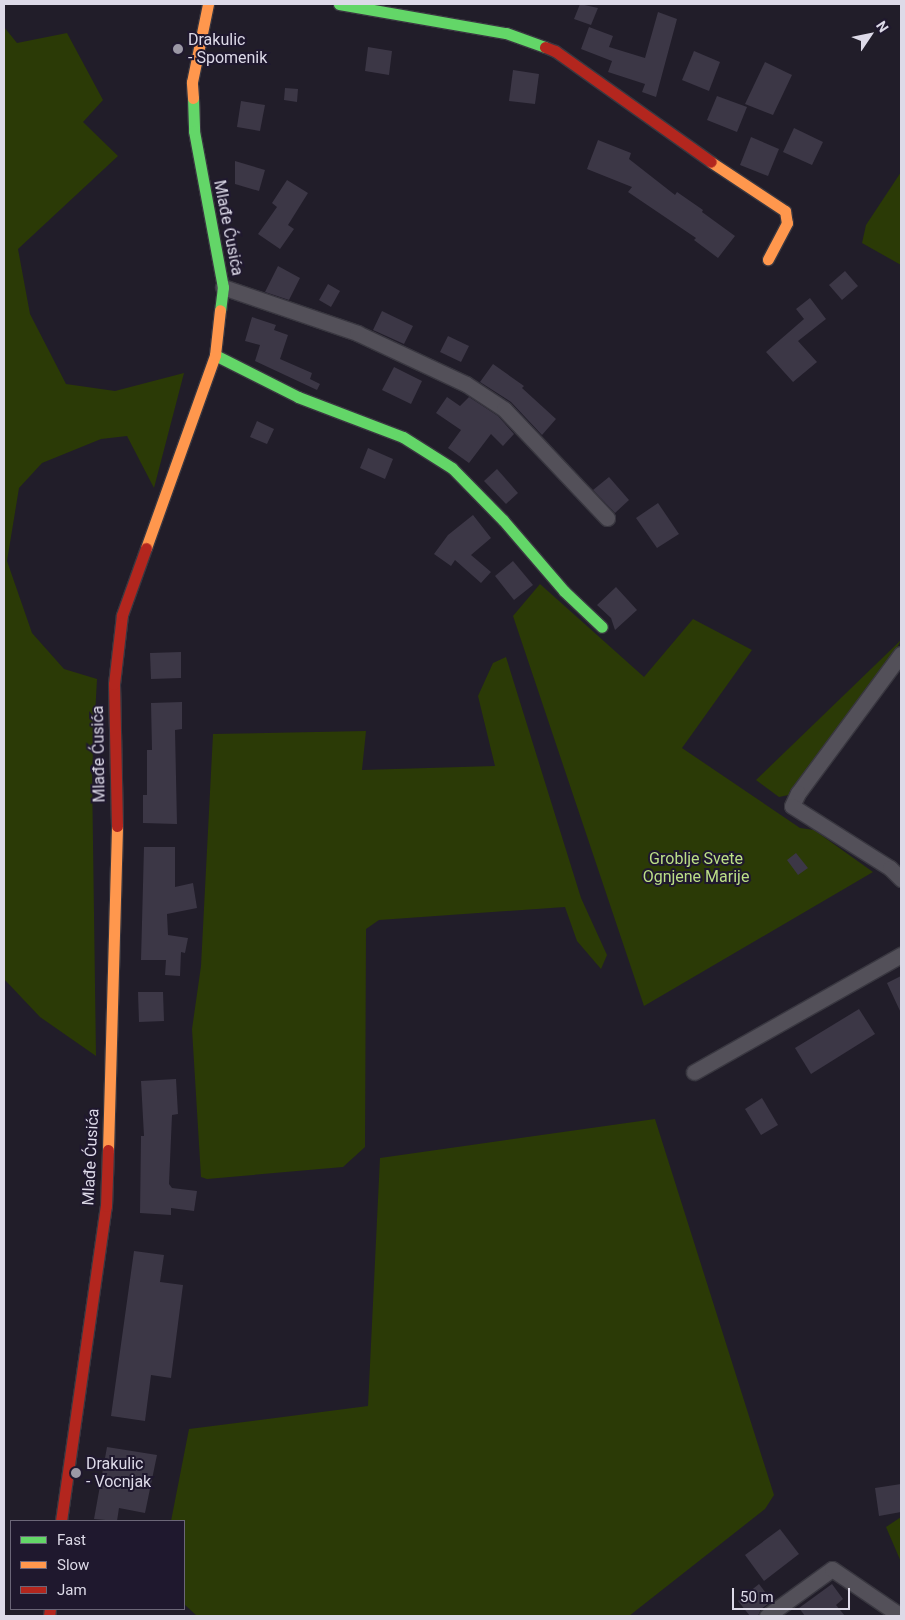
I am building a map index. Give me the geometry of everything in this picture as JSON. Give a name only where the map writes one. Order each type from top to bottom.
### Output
[{"type":"street","name":"Mlađe Ćusića","points":[[62,1520],[106,1206],[118,864],[114,684],[122,615],[215,355],[223,287],[194,131],[192,82],[208,4]]},
{"type":"street","points":[[339,4],[506,33],[555,51],[680,141],[786,211],[787,223],[768,259]]},
{"type":"street","points":[[223,287],[357,332],[466,384],[504,409],[606,518]]},
{"type":"street","points":[[215,355],[298,397],[403,437],[452,468],[504,520],[564,592],[602,627]]},
{"type":"street","points":[[901,654],[798,793],[792,806],[890,868],[901,879]]},
{"type":"street","points":[[694,1072],[901,955]]},
{"type":"street","points":[[766,1616],[832,1570],[901,1616]]},
{"type":"green space","points":[[4,27],[17,43],[67,33],[103,100],[83,122],[118,156],[18,249],[30,314],[66,384],[115,391],[184,373],[154,488],[127,436],[101,439],[42,463],[19,488],[7,561],[32,633],[64,669],[97,679],[92,771],[96,1056],[40,1017],[4,979]]},
{"type":"green space","points":[[901,172],[901,265],[862,243],[866,225]]},
{"type":"green space","name":"Groblje Svete Ognjene Marije","points":[[540,584],[644,677],[693,619],[752,650],[682,748],[800,828],[814,830],[873,872],[644,1006],[513,616]]},
{"type":"green space","points":[[901,640],[876,689],[798,793],[779,797],[756,780]]},
{"type":"green space","points":[[506,657],[581,898],[607,955],[601,969],[577,941],[565,907],[379,920],[366,929],[365,1147],[343,1167],[207,1179],[201,1177],[192,1029],[201,966],[213,734],[366,731],[362,770],[495,766],[478,696],[493,663]]},
{"type":"green space","points":[[655,1119],[774,1495],[765,1509],[629,1616],[197,1616],[185,1605],[185,1520],[171,1520],[189,1429],[368,1406],[380,1158]]},
{"type":"green space","points":[[901,1517],[901,1562],[886,1527]]},
{"type":"building","points":[[580,4],[598,8],[591,25],[574,19]]},
{"type":"building","points":[[658,12],[677,19],[656,97],[642,92],[645,84],[608,72],[612,61],[581,49],[589,27],[613,36],[609,47],[645,58]]},
{"type":"building","points":[[368,47],[392,51],[389,75],[365,71]]},
{"type":"building","points":[[694,51],[720,62],[709,91],[682,80]]},
{"type":"building","points":[[765,62],[792,75],[773,115],[745,104]]},
{"type":"building","points":[[513,70],[539,74],[535,104],[509,101]]},
{"type":"building","points":[[285,88],[298,89],[297,102],[284,100]]},
{"type":"building","points":[[717,96],[747,107],[737,132],[707,120]]},
{"type":"building","points":[[241,101],[265,105],[260,131],[237,127]]},
{"type":"building","points":[[794,128],[823,142],[812,165],[783,152]]},
{"type":"building","points":[[751,137],[779,149],[768,176],[740,165]]},
{"type":"building","points":[[598,140],[631,153],[629,159],[675,195],[677,192],[703,210],[702,212],[735,236],[718,258],[694,240],[696,238],[628,192],[632,187],[587,169]]},
{"type":"building","points":[[235,161],[265,170],[259,191],[235,184]]},
{"type":"building","points":[[287,180],[308,193],[288,225],[294,229],[280,249],[258,234],[277,207],[272,203]]},
{"type":"building","points":[[278,266],[300,278],[289,300],[265,292]]},
{"type":"building","points":[[845,271],[858,286],[842,300],[829,285]]},
{"type":"building","points":[[328,284],[340,291],[331,307],[319,300]]},
{"type":"building","points":[[810,298],[826,319],[798,341],[817,362],[793,382],[766,352],[804,319],[796,309]]},
{"type":"building","points":[[382,311],[413,326],[404,344],[373,330]]},
{"type":"building","points":[[252,317],[276,325],[274,330],[288,335],[280,359],[312,373],[310,379],[320,384],[317,390],[255,361],[260,345],[245,341]]},
{"type":"building","points":[[448,336],[469,346],[461,362],[440,352]]},
{"type":"building","points":[[493,364],[524,386],[522,388],[556,419],[542,435],[511,402],[480,382]]},
{"type":"building","points":[[394,367],[422,381],[411,404],[382,390]]},
{"type":"building","points":[[447,397],[460,406],[469,397],[498,416],[514,434],[503,446],[491,434],[469,463],[448,448],[461,430],[436,413]]},
{"type":"building","points":[[257,421],[274,429],[267,444],[250,437]]},
{"type":"building","points":[[368,448],[393,459],[385,479],[360,468]]},
{"type":"building","points":[[497,469],[518,493],[506,504],[484,481]]},
{"type":"building","points":[[609,477],[629,500],[615,513],[593,490]]},
{"type":"building","points":[[658,503],[679,534],[657,548],[636,518]]},
{"type":"building","points":[[473,515],[491,538],[471,555],[491,572],[481,583],[455,560],[451,566],[434,554],[448,535]]},
{"type":"building","points":[[513,561],[533,585],[514,600],[495,576]]},
{"type":"building","points":[[616,587],[637,610],[615,630],[611,618],[597,605]]},
{"type":"building","points":[[181,652],[181,678],[151,679],[150,653]]},
{"type":"building","points":[[182,702],[182,729],[175,730],[177,824],[143,823],[143,795],[147,795],[147,750],[152,750],[151,703]]},
{"type":"building","points":[[144,847],[175,847],[175,887],[193,883],[197,908],[167,914],[168,935],[188,938],[185,953],[181,952],[180,976],[165,975],[166,960],[141,960]]},
{"type":"building","points":[[796,853],[808,868],[798,875],[787,860]]},
{"type":"building","points":[[901,976],[901,1013],[887,983]]},
{"type":"building","points":[[138,992],[163,992],[164,1021],[139,1022]]},
{"type":"building","points":[[859,1009],[875,1034],[811,1074],[795,1048]]},
{"type":"building","points":[[176,1079],[178,1114],[172,1115],[169,1184],[172,1188],[197,1191],[194,1211],[171,1208],[171,1215],[140,1213],[141,1136],[144,1136],[141,1081]]},
{"type":"building","points":[[762,1098],[778,1125],[761,1135],[745,1109]]},
{"type":"building","points":[[134,1251],[164,1255],[160,1282],[183,1285],[171,1378],[151,1375],[145,1421],[111,1416]]},
{"type":"building","points":[[107,1447],[157,1455],[145,1513],[119,1508],[117,1520],[94,1519]]},
{"type":"building","points":[[901,1484],[901,1512],[879,1516],[875,1488]]},
{"type":"building","points":[[780,1529],[799,1554],[764,1581],[745,1555]]},
{"type":"building","points":[[759,1584],[772,1601],[761,1609],[758,1616],[750,1616],[738,1601]]},
{"type":"building","points":[[832,1584],[843,1599],[836,1605],[845,1616],[805,1616],[799,1608]]},
{"type":"traffic: fast","points":[[339,4],[506,33],[545,47]]},
{"type":"traffic: fast","points":[[193,98],[194,131],[223,287],[220,310]]},
{"type":"traffic: fast","points":[[215,355],[298,397],[403,437],[452,468],[503,520],[564,591],[602,627]]},
{"type":"traffic: slow","points":[[193,98],[192,82],[208,4]]},
{"type":"traffic: slow","points":[[711,162],[785,211],[787,223],[768,259]]},
{"type":"traffic: slow","points":[[146,548],[215,355],[220,310]]},
{"type":"traffic: slow","points":[[108,1150],[117,826]]},
{"type":"traffic: jam","points":[[545,47],[555,51],[711,162]]},
{"type":"traffic: jam","points":[[117,826],[114,684],[122,615],[146,548]]},
{"type":"traffic: jam","points":[[61,1520],[106,1206],[108,1150]]},
{"type":"traffic: jam","points":[[49,1616],[50,1610]]},
{"type":"place","name":"Drakulic - Spomenik","points":[[178,49]]},
{"type":"place","name":"Drakulic - Vocnjak","points":[[76,1473]]}]
